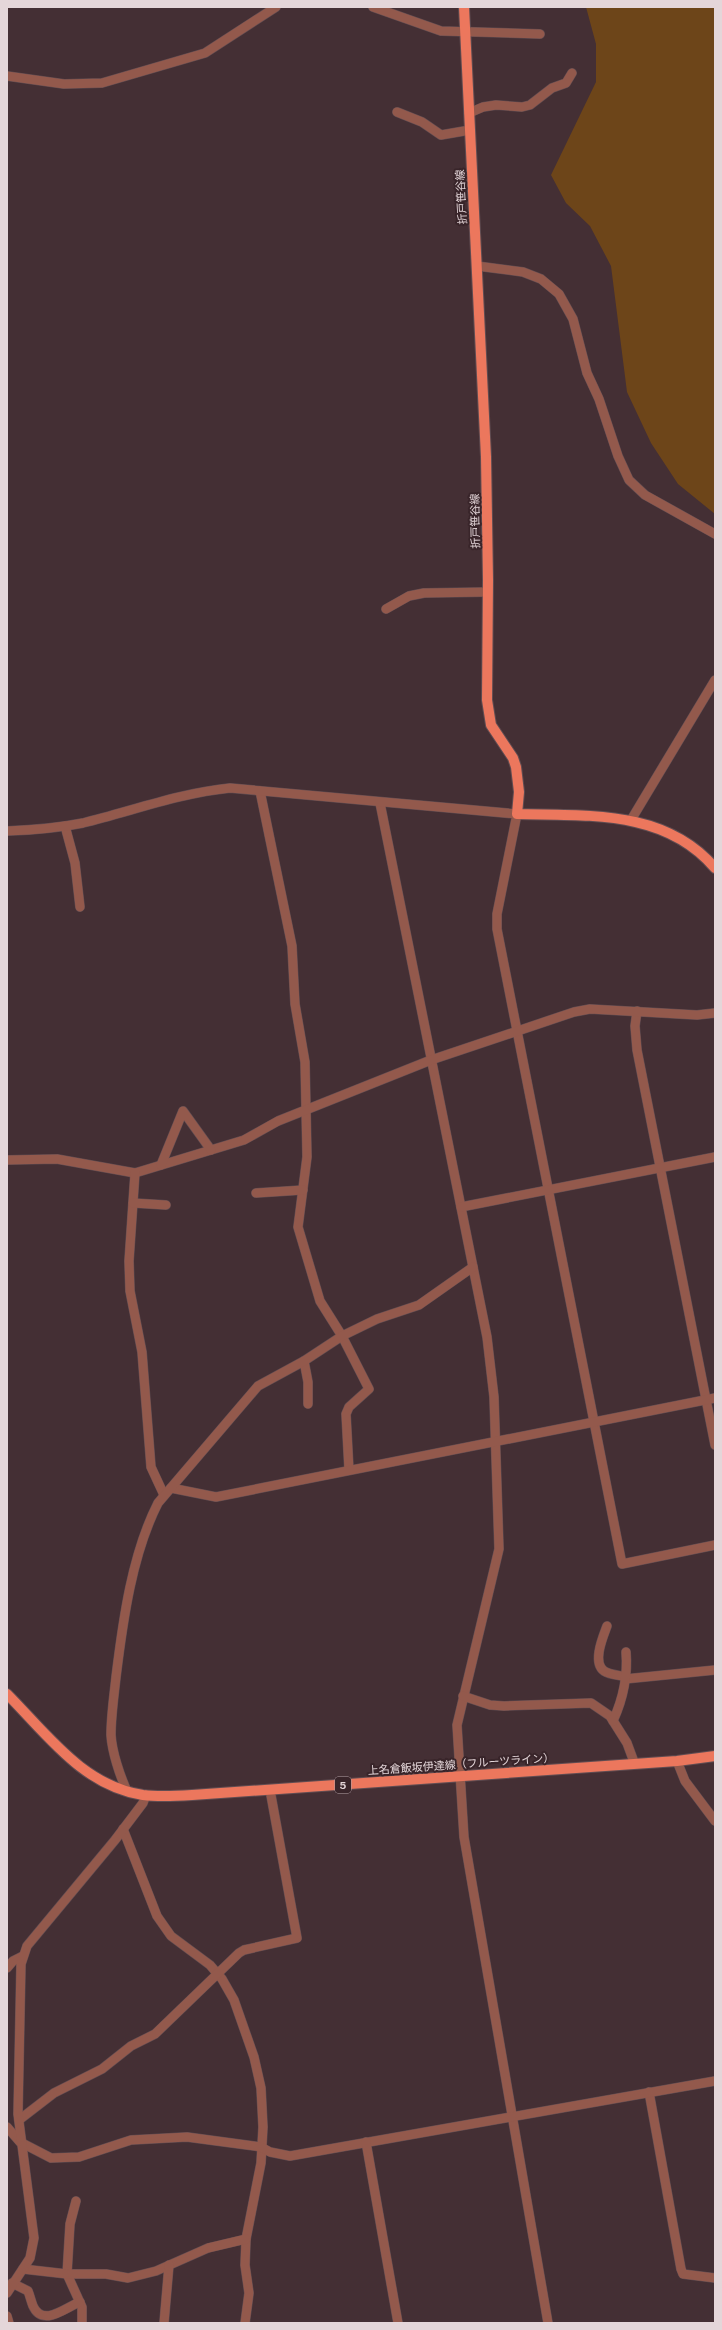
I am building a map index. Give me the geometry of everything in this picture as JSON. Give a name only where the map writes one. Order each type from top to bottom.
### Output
[{"type":"main road","name":"折戸笹谷線","points":[[464,7],[486,457],[488,714],[491,725],[515,762],[519,786],[518,814]]},
{"type":"main road","points":[[518,814],[614,817],[631,820],[681,839],[715,868]]},
{"type":"main road","name":"上名倉飯坂伊達線（フルーツライン）","points":[[7,1694],[85,1772],[100,1782],[127,1791],[146,1795],[192,1796],[634,1762],[677,1761],[715,1756]]},
{"type":"street","points":[[7,76],[64,84],[102,83],[205,53],[276,7]]},
{"type":"street","points":[[373,7],[434,30],[540,34]]},
{"type":"street","points":[[469,113],[496,104],[522,107],[530,105],[552,88],[566,83],[572,73]]},
{"type":"street","points":[[397,112],[422,122],[441,135],[470,130]]},
{"type":"street","points":[[477,266],[523,272],[541,279],[559,294],[573,319],[587,373],[599,399],[625,474],[645,495],[715,534]]},
{"type":"street","points":[[386,610],[409,596],[424,593],[488,592]]},
{"type":"street","points":[[631,820],[715,680]]},
{"type":"street","points":[[7,831],[66,826],[204,791],[230,788],[380,803],[518,814],[498,914],[497,929],[622,1564],[715,1545]]},
{"type":"street","points":[[260,791],[292,946],[295,1004],[305,1062],[307,1157],[298,1227],[320,1301],[342,1336],[369,1389],[349,1407],[346,1414],[349,1470]]},
{"type":"street","points":[[380,803],[487,1337],[494,1397],[498,1549],[457,1725],[459,1776],[464,1837],[548,2323]]},
{"type":"street","points":[[66,826],[76,863],[80,907]]},
{"type":"street","points":[[7,1160],[57,1159],[135,1173],[244,1140],[278,1121],[306,1112],[431,1060],[574,1012],[590,1009],[697,1016],[715,1013]]},
{"type":"street","points":[[637,1011],[635,1026],[637,1050],[715,1445]]},
{"type":"street","points":[[161,1166],[183,1111],[211,1150]]},
{"type":"street","points":[[461,1207],[548,1188],[715,1157]]},
{"type":"street","points":[[135,1173],[130,1291],[142,1352],[148,1446],[151,1467],[164,1495]]},
{"type":"street","points":[[256,1193],[303,1190]]},
{"type":"street","points":[[133,1203],[166,1205]]},
{"type":"street","points":[[127,1791],[111,1736],[121,1638],[148,1523],[158,1503],[252,1391],[258,1386],[304,1361],[342,1336],[377,1319],[419,1305],[473,1267]]},
{"type":"street","points":[[304,1361],[308,1382],[308,1404]]},
{"type":"street","points":[[171,1488],[216,1497],[715,1398]]},
{"type":"street","points":[[607,1626],[598,1658],[600,1667],[606,1672],[625,1678],[715,1670]]},
{"type":"street","points":[[613,1721],[621,1705],[625,1678],[628,1670],[626,1652]]},
{"type":"street","points":[[463,1696],[490,1705],[504,1706],[591,1703],[600,1708],[613,1721],[627,1743],[634,1762]]},
{"type":"street","points":[[677,1761],[685,1781],[715,1821]]},
{"type":"street","points":[[19,2120],[54,2093],[102,2069],[131,2046],[155,2034],[244,1950],[297,1938],[270,1790]]},
{"type":"street","points":[[7,2293],[12,2283],[30,2258],[34,2238],[20,2142],[19,2120],[19,1996],[23,1956],[27,1946],[123,1829],[146,1795]]},
{"type":"street","points":[[123,1829],[157,1916],[171,1936],[210,1966],[218,1975],[234,2000],[254,2057],[261,2088],[263,2128],[261,2163],[246,2239],[245,2265],[249,2293],[245,2323]]},
{"type":"street","points":[[7,1968],[13,1961],[23,1956]]},
{"type":"street","points":[[7,2127],[20,2142],[50,2158],[79,2157],[94,2154],[131,2140],[187,2137],[261,2147],[270,2152],[290,2156],[715,2081]]},
{"type":"street","points":[[649,2092],[681,2269],[683,2274],[715,2278]]},
{"type":"street","points":[[366,2142],[398,2323]]},
{"type":"street","points":[[76,2200],[70,2224],[67,2274],[80,2302],[82,2323]]},
{"type":"street","points":[[22,2269],[67,2274],[106,2274],[128,2278],[142,2276],[169,2266],[208,2248],[246,2239]]},
{"type":"street","points":[[164,2323],[169,2266]]},
{"type":"street","points":[[12,2283],[28,2291],[33,2306],[37,2312],[44,2316],[59,2313],[80,2302]]},
{"type":"street","points":[[7,2316],[9,2323]]},
{"type":"shaded area","points":[[586,7],[715,7],[715,514],[678,484],[651,443],[627,392],[611,266],[590,226],[566,203],[551,175],[596,82],[596,44]]}]
